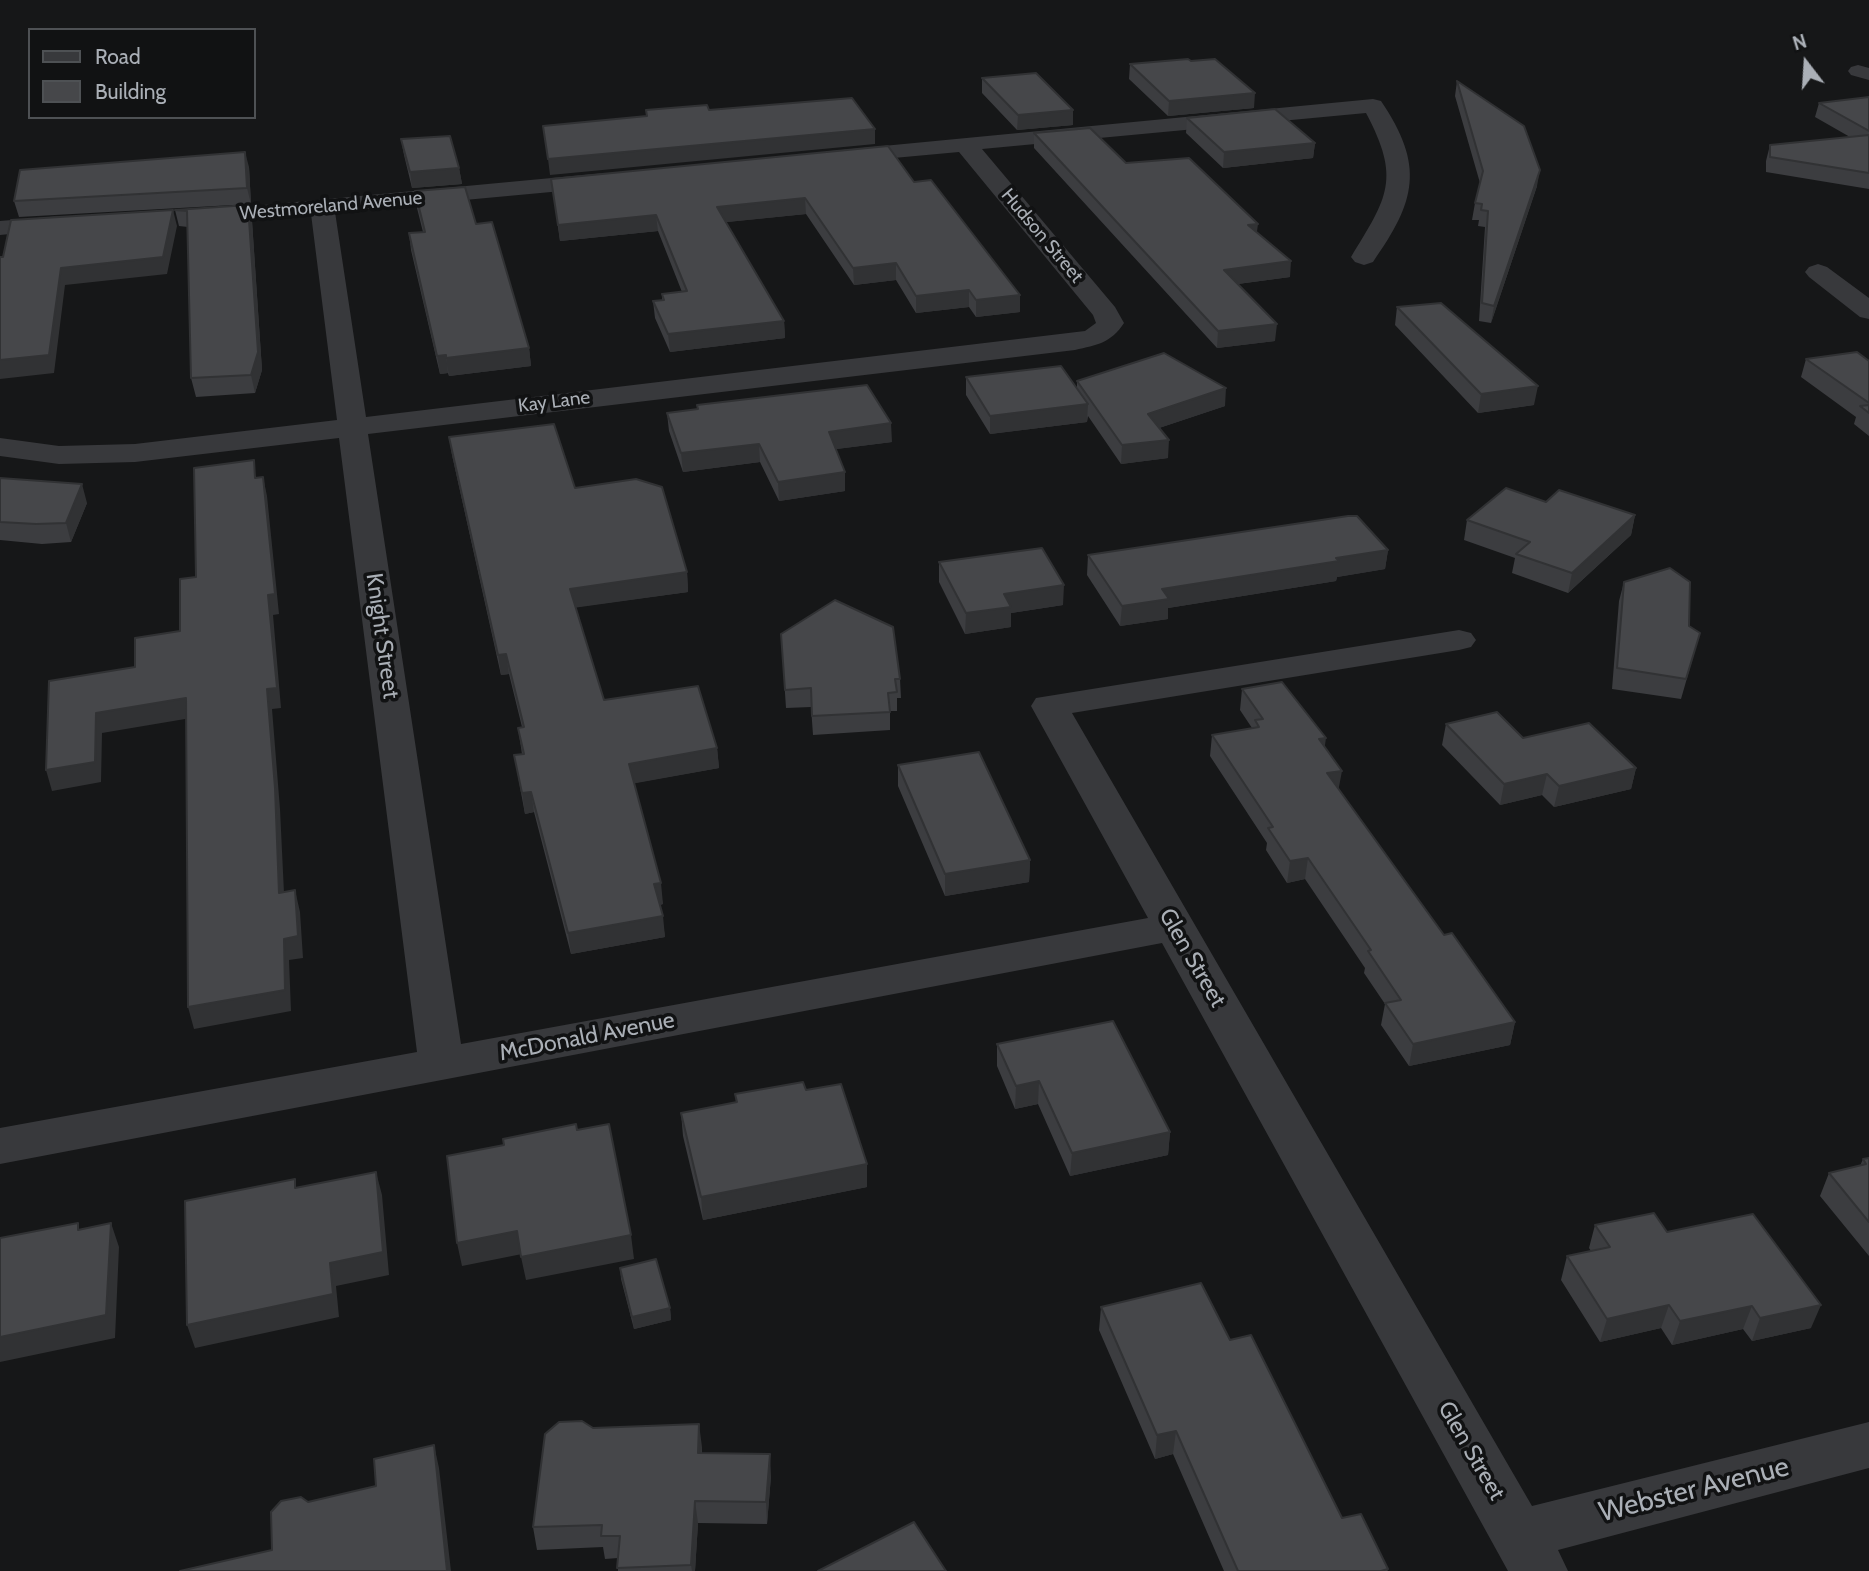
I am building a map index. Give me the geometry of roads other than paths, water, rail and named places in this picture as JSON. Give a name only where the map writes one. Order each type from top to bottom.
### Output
[{"type":"street","points":[[814,159],[1373,106],[1394,142],[1400,162],[1401,181],[1387,218],[1364,257]]},
{"type":"street","name":"Hudson Street","points":[[965,144],[1106,313],[1110,323],[1105,331]]},
{"type":"street","name":"Westmoreland Avenue","points":[[176,218],[623,178]]},
{"type":"street","name":"Knight Street","points":[[322,207],[441,1064]]},
{"type":"street","points":[[0,228],[81,222]]},
{"type":"street","points":[[1818,272],[1869,311]]},
{"type":"street","name":"Kay Lane","points":[[0,447],[59,455],[135,453],[354,425],[1075,342],[1105,331]]},
{"type":"street","name":"Glen Street","points":[[1459,640],[1049,706],[1529,1553]]},
{"type":"street","name":"McDonald Avenue","points":[[0,1146],[1175,927]]},
{"type":"street","name":"Webster Avenue","points":[[1529,1553],[1869,1445]]}]
